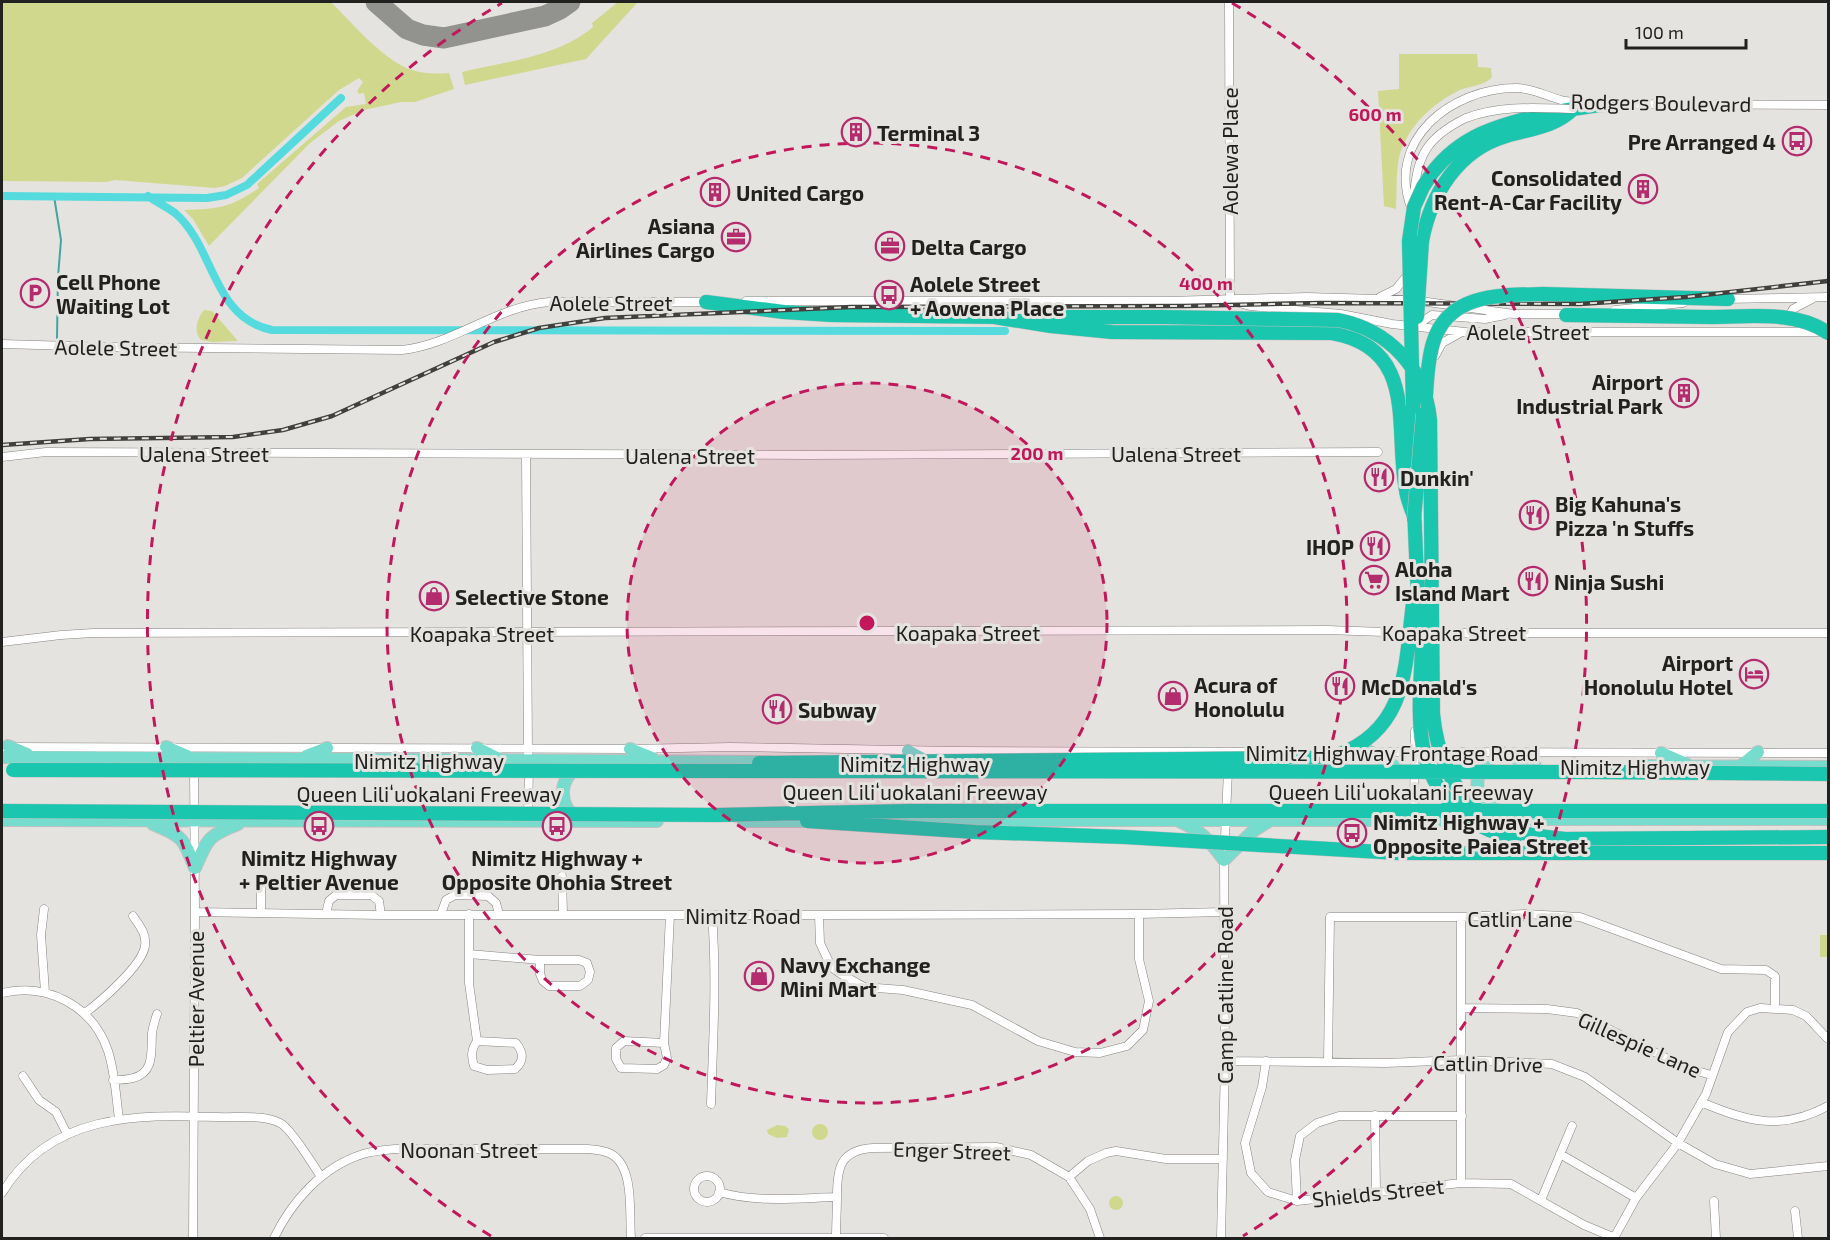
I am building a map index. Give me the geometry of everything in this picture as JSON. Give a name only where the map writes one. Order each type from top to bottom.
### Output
[{"type":"highway","points":[[1415,407],[1409,289],[1410,229],[1414,207],[1423,187],[1440,163],[1468,139],[1506,123],[1583,106],[1611,104]]},
{"type":"highway","points":[[1573,109],[1556,123],[1503,137],[1477,150],[1454,170],[1437,193],[1429,210],[1422,242],[1415,407],[1414,519],[1422,642],[1420,700],[1423,747],[1437,785],[1446,800],[1458,812],[1487,830],[1519,839],[1828,837]]},
{"type":"highway","points":[[1414,519],[1431,351],[1444,321],[1455,310],[1472,301],[1492,296],[1544,294],[1728,299]]},
{"type":"highway","points":[[706,302],[784,312],[832,315],[1338,320],[1359,325],[1380,335],[1407,360],[1423,387],[1431,420],[1433,714],[1440,756],[1461,793],[1490,819],[1528,834],[1566,839]]},
{"type":"highway","points":[[1566,315],[1793,319],[1812,324],[1828,332]]},
{"type":"highway","points":[[994,317],[1112,332],[1332,333],[1353,338],[1380,358],[1390,372],[1397,389],[1406,490],[1414,519]]},
{"type":"highway","points":[[373,770],[873,760],[1324,757],[1350,750],[1372,735],[1382,726],[1395,703],[1402,687],[1417,577]]},
{"type":"highway","name":"Queen Liliʻuokalani Freeway","points":[[2,770],[1828,774]]},
{"type":"highway","name":"Queen Liliʻuokalani Freeway","points":[[2,811],[718,815],[909,811],[1828,812]]},
{"type":"highway","points":[[718,815],[976,832],[1125,837],[1398,853],[1828,853]]},
{"type":"main road","points":[[166,747],[194,759]]},
{"type":"main road","points":[[298,759],[327,748]]},
{"type":"main road","points":[[477,748],[502,760]]},
{"type":"main road","points":[[630,749],[658,761]]},
{"type":"main road","name":"Nimitz Highway","points":[[4,750],[33,757],[502,760],[528,755],[597,761],[1043,763],[1228,769],[1414,766],[1828,766]]},
{"type":"main road","points":[[908,751],[929,763]]},
{"type":"main road","points":[[1191,751],[1213,768]]},
{"type":"main road","points":[[1043,763],[1063,752]]},
{"type":"main road","points":[[1370,752],[1395,767]]},
{"type":"main road","points":[[1500,752],[1535,766]]},
{"type":"main road","points":[[1742,766],[1758,752]]},
{"type":"main road","points":[[1661,753],[1690,766]]},
{"type":"main road","points":[[583,822],[574,818],[565,804],[563,784],[574,769],[584,763],[597,761]]},
{"type":"main road","points":[[1498,766],[1483,770],[1479,774],[1476,785],[1484,801],[1512,819]]},
{"type":"main road","points":[[1175,819],[1194,827],[1208,838],[1224,860],[1253,831],[1273,819]]},
{"type":"main road","points":[[2,820],[583,822],[1828,819]]},
{"type":"main road","points":[[147,821],[179,835],[188,848],[195,868]]},
{"type":"main road","points":[[195,868],[203,848],[213,834],[243,822]]},
{"type":"street","name":"Aolewa Place","points":[[1229,2],[1230,300]]},
{"type":"street","name":"Rodgers Boulevard","points":[[1414,820],[1419,633],[1413,212],[1406,195],[1407,163],[1412,146],[1433,118],[1458,102],[1485,92],[1514,88],[1527,88],[1562,100],[1611,104],[1828,106]]},
{"type":"street","points":[[1413,212],[1415,179],[1422,156],[1437,135],[1466,118],[1492,110],[1505,108],[1828,106]]},
{"type":"street","points":[[1375,299],[1396,289],[1407,276],[1413,262]]},
{"type":"street","name":"Aolele Street","points":[[2,344],[393,350],[422,346],[442,340],[514,308],[541,302],[1230,300],[1259,297],[1413,300],[1514,314],[1566,315],[1728,299],[1828,297]]},
{"type":"street","points":[[1785,332],[1789,315],[1793,309],[1816,297]]},
{"type":"street","name":"Aolele Street","points":[[1230,300],[1250,306],[1341,314],[1414,327],[1465,332],[1828,332]]},
{"type":"street","points":[[1414,327],[1432,315],[1485,319],[1514,314]]},
{"type":"street","points":[[1415,407],[1433,373],[1436,351],[1451,336],[1465,332]]},
{"type":"street","name":"Ualena Street","points":[[2,457],[46,452],[526,454],[1378,452]]},
{"type":"street","points":[[526,454],[528,821]]},
{"type":"street","name":"Koapaka Street","points":[[2,642],[93,633],[1327,630],[1419,633],[1827,633]]},
{"type":"street","name":"Nimitz Highway Frontage Road","points":[[4,750],[166,747],[477,748],[528,755],[708,747],[1063,752],[1828,753]]},
{"type":"street","name":"Camp Catline Road","points":[[1221,1239],[1225,1061],[1224,860],[1228,769],[1231,751]]},
{"type":"street","name":"Peltier Avenue","points":[[193,1239],[194,759]]},
{"type":"street","points":[[562,876],[562,914]]},
{"type":"street","points":[[261,883],[261,912]]},
{"type":"street","points":[[326,914],[329,901],[336,895],[371,895],[379,901],[381,915]]},
{"type":"street","points":[[441,914],[446,900],[455,895],[488,896],[496,903],[499,914]]},
{"type":"street","points":[[44,909],[41,935],[45,992]]},
{"type":"street","name":"Nimitz Road","points":[[195,912],[381,915],[1139,915],[1224,912]]},
{"type":"street","points":[[469,914],[469,983],[477,1041],[472,1049],[471,1057],[474,1066],[487,1070],[515,1069],[521,1064],[522,1054],[516,1043],[477,1041]]},
{"type":"street","name":"Catlin Lane","points":[[1328,1062],[1330,917],[1461,917],[1525,914],[1580,917],[1721,969],[1766,970],[1775,976],[1775,1008]]},
{"type":"street","points":[[664,1043],[624,1041],[616,1048],[617,1062],[621,1068],[657,1069],[664,1065],[667,1058],[664,1043],[670,915]]},
{"type":"street","points":[[711,1104],[714,940],[712,915]]},
{"type":"street","points":[[819,915],[820,943],[828,960],[834,969],[864,987],[903,990],[972,1005],[1038,1041],[1075,1052],[1100,1053],[1127,1046],[1143,1030],[1149,1001],[1139,959],[1139,915]]},
{"type":"street","points":[[86,1013],[114,990],[146,947],[144,932],[133,916]]},
{"type":"street","points":[[1461,917],[1461,1183]]},
{"type":"street","points":[[469,954],[540,960],[579,960],[587,963],[590,972],[588,980],[580,986],[549,986],[540,974],[540,960]]},
{"type":"street","points":[[2,993],[15,989],[45,992],[68,999],[86,1013],[100,1032],[108,1052],[119,1119]]},
{"type":"street","name":"Gillespie Lane","points":[[1462,1008],[1547,1009],[1576,1013],[1684,1067],[1711,1075]]},
{"type":"street","points":[[1614,1238],[1636,1198],[1678,1143],[1701,1102],[1728,1032],[1747,1012],[1760,1008],[1793,1010],[1806,1016],[1828,1039]]},
{"type":"street","points":[[113,1080],[135,1078],[145,1072],[152,1054],[152,1031],[157,1014]]},
{"type":"street","name":"Catlin Drive","points":[[1225,1061],[1386,1063],[1462,1060],[1552,1064],[1585,1077],[1678,1143],[1715,1164],[1749,1174],[1828,1166]]},
{"type":"street","name":"Shields Street","points":[[1266,1061],[1262,1087],[1245,1143],[1251,1173],[1268,1192],[1297,1201],[1461,1183],[1511,1185],[1584,1225],[1614,1238]]},
{"type":"street","points":[[23,1076],[39,1100],[56,1112],[67,1134]]},
{"type":"street","points":[[1701,1102],[1730,1114],[1761,1121],[1800,1118],[1828,1106]]},
{"type":"street","points":[[1375,1115],[1376,1192]]},
{"type":"street","points":[[3,1188],[34,1154],[67,1134],[86,1126],[119,1119],[194,1116],[268,1118],[283,1124],[321,1177]]},
{"type":"street","points":[[1297,1201],[1295,1160],[1300,1136],[1317,1123],[1339,1116],[1462,1116]]},
{"type":"street","points":[[1540,1200],[1572,1126]]},
{"type":"street","name":"Enger Street","points":[[836,1238],[837,1175],[840,1165],[851,1154],[866,1148],[1005,1148],[1031,1155],[1069,1178],[1090,1209],[1100,1239]]},
{"type":"street","name":"Noonan Street","points":[[274,1239],[289,1210],[321,1177],[344,1162],[364,1154],[395,1149],[602,1150],[613,1155],[622,1163],[628,1176],[630,1239]]},
{"type":"street","points":[[1069,1178],[1088,1161],[1116,1151],[1166,1159],[1223,1159]]},
{"type":"street","points":[[1560,1154],[1636,1198]]},
{"type":"street","points":[[719,1192],[735,1197],[837,1197]]},
{"type":"street","points":[[1714,1201],[1716,1239]]},
{"type":"street","points":[[1795,1211],[1798,1239]]},
{"type":"street","points":[[645,1239],[884,1239]]},
{"type":"green space","points":[[2,2],[331,2],[391,59],[417,71],[449,73],[454,89],[415,102],[401,102],[364,110],[339,121],[310,143],[209,246],[193,219],[184,210],[223,206],[240,200],[259,188],[257,184],[346,107],[366,104],[364,93],[359,94],[357,91],[363,82],[359,78],[339,90],[242,178],[225,186],[215,188],[115,180],[107,182],[2,181]]},
{"type":"green space","points":[[618,2],[638,2],[586,59],[465,85],[462,72],[531,57],[564,45],[593,27],[592,23]]},
{"type":"green space","points":[[1399,54],[1477,54],[1478,67],[1491,68],[1492,77],[1448,97],[1419,120],[1401,151],[1397,174],[1396,209],[1384,206],[1378,91],[1399,89]]},
{"type":"green space","points":[[204,310],[212,311],[238,341],[201,340],[197,333],[197,325]]},
{"type":"green space","points":[[1820,935],[1828,935],[1828,957],[1820,957]]},
{"type":"green space","points":[[820,1124],[826,1126],[828,1132],[826,1138],[820,1140],[814,1138],[812,1132],[814,1126]]},
{"type":"green space","points":[[777,1125],[789,1129],[787,1137],[777,1138],[768,1134],[767,1130]]},
{"type":"green space","points":[[1113,1196],[1119,1196],[1123,1203],[1119,1210],[1113,1210],[1109,1206],[1109,1200]]},
{"type":"waterway","points":[[2,196],[207,198],[226,195],[247,185],[341,98]]},
{"type":"waterway","points":[[54,196],[61,240],[57,338]]},
{"type":"waterway","points":[[148,196],[175,213],[188,227],[225,297],[237,311],[252,323],[272,330],[1005,331]]},
{"type":"taxiway","points":[[376,2],[407,29],[423,35],[444,38],[545,16],[570,2]]},
{"type":"railway","points":[[2,445],[90,439],[233,437],[283,430],[332,416],[494,342],[539,328],[605,318],[851,307],[1184,306],[1321,303],[1580,304],[1686,297],[1828,281]]},
{"type":"place","name":"Terminal 3","points":[[856,132]]},
{"type":"place","name":"Pre Arranged 4","points":[[1797,141]]},
{"type":"place","name":"Consolidated Rent-A-Car Facility","points":[[1643,189]]},
{"type":"place","name":"United Cargo","points":[[715,192]]},
{"type":"place","name":"Asiana Airlines Cargo","points":[[736,237]]},
{"type":"place","name":"Delta Cargo","points":[[890,246]]},
{"type":"place","name":"Cell Phone Waiting Lot","points":[[35,293]]},
{"type":"place","name":"Aolele Street + Aowena Place","points":[[889,295]]},
{"type":"place","name":"Airport Industrial Park","points":[[1684,393]]},
{"type":"place","name":"Dunkin'","points":[[1379,477]]},
{"type":"place","name":"Big Kahuna's Pizza 'n Stuffs","points":[[1534,515]]},
{"type":"place","name":"IHOP","points":[[1375,546]]},
{"type":"place","name":"Aloha Island Mart","points":[[1374,580]]},
{"type":"place","name":"Ninja Sushi","points":[[1533,581]]},
{"type":"place","name":"Selective Stone","points":[[434,596]]},
{"type":"place","name":"Airport Honolulu Hotel","points":[[1754,674]]},
{"type":"place","name":"McDonald's","points":[[1340,686]]},
{"type":"place","name":"Acura of Honolulu","points":[[1173,696]]},
{"type":"place","name":"Subway","points":[[777,709]]},
{"type":"place","name":"Nimitz Highway + Peltier Avenue","points":[[319,826]]},
{"type":"place","name":"Nimitz Highway + Opposite Ohohia Street","points":[[557,826]]},
{"type":"place","name":"Nimitz Highway + Opposite Paiea Street","points":[[1352,833]]},
{"type":"place","name":"Navy Exchange Mini Mart","points":[[759,976]]}]
